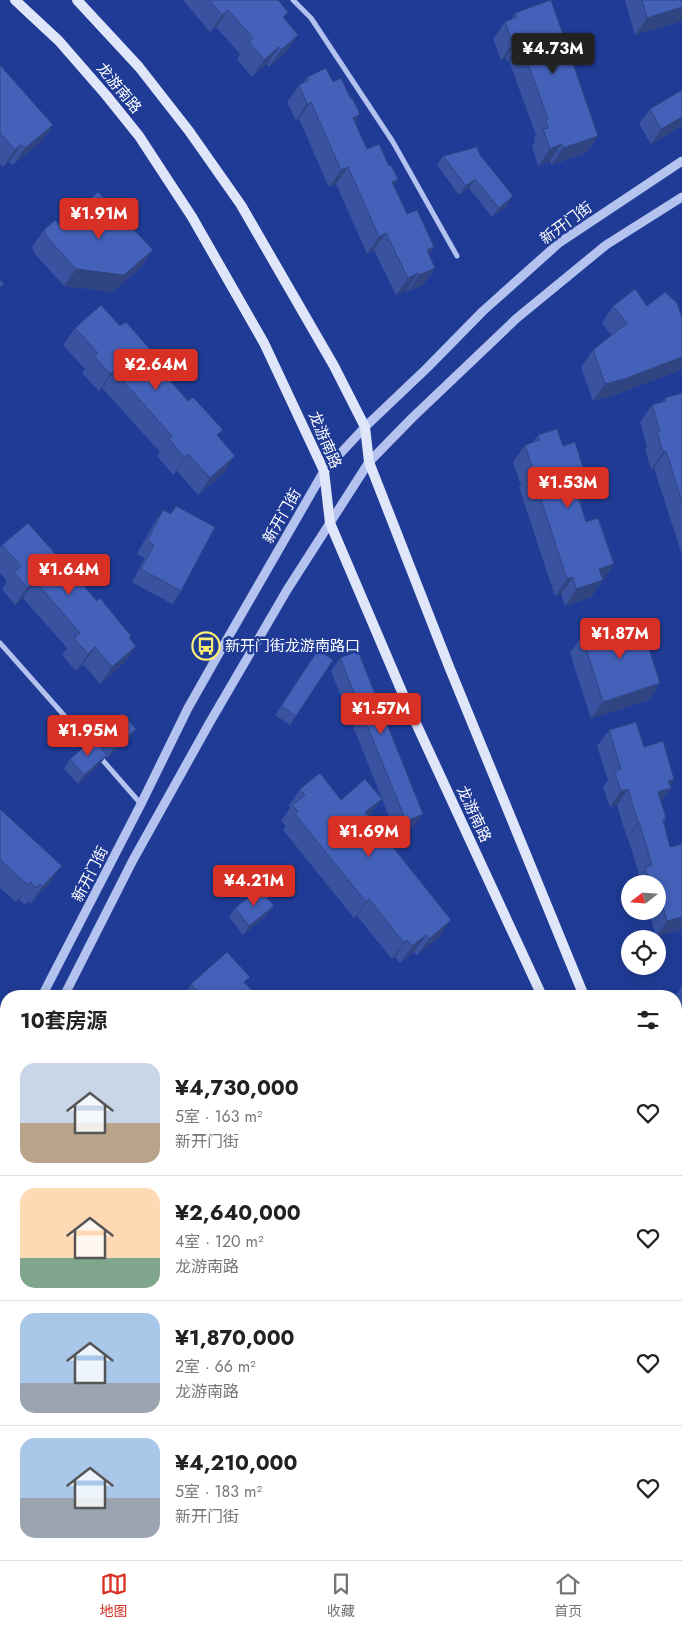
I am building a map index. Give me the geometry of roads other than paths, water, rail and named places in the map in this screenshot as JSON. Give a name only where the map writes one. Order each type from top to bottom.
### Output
[{"type":"main road","name":"龙游南路","points":[[15,0],[59,41],[106,95],[144,144],[192,217],[264,343],[324,471],[330,523],[408,706],[539,990]]},
{"type":"main road","name":"龙游南路","points":[[77,0],[139,67],[190,131],[230,189],[281,272],[334,366],[365,427],[369,462],[450,669],[582,990]]},
{"type":"street","points":[[293,0],[311,18],[393,142],[457,256]]},
{"type":"street","name":"新开门街","points":[[45,990],[188,708],[324,471],[365,427],[483,311],[558,243],[682,161]]},
{"type":"street","points":[[67,990],[133,860],[210,722],[287,590],[369,462],[412,418],[517,318],[606,245],[682,197]]},
{"type":"street","points":[[0,643],[141,804]]},
{"type":"place","name":"新开门街龙游南路口","points":[[206,646]]}]
